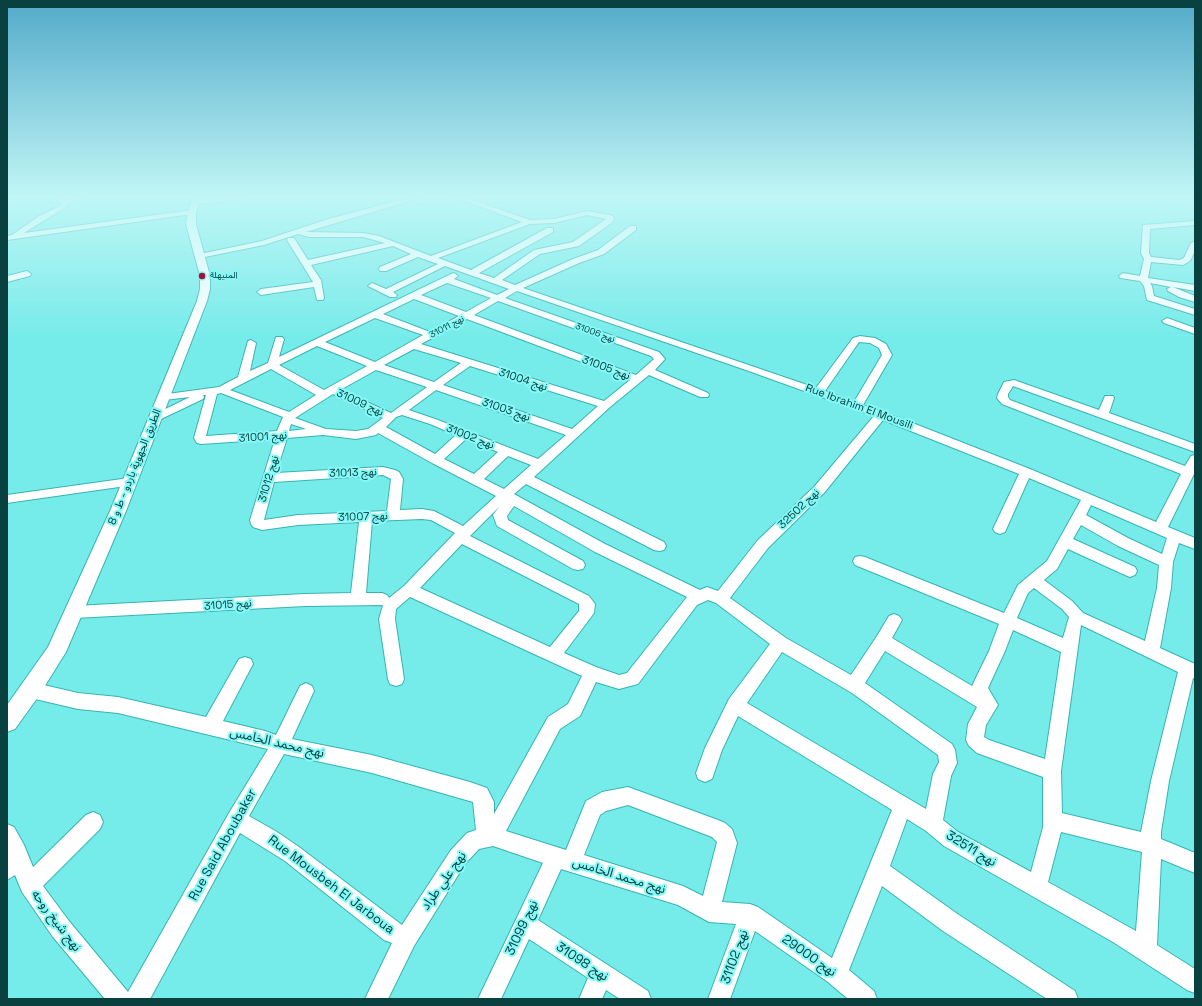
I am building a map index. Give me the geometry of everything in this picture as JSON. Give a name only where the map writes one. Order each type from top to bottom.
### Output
[{"type":"main road","name":"الطريق الجهوية باردو - ط و 8","points":[[7,722],[31,690],[56,652],[118,511],[190,333],[205,289],[205,276],[197,244]]},
{"type":"street","points":[[200,256],[259,244]]},
{"type":"street","points":[[294,244],[307,263],[318,284],[320,298]]},
{"type":"street","points":[[307,263],[393,244]]},
{"type":"street","name":"Rue Ibrahim El Mousili","points":[[393,244],[495,282],[857,406],[879,417],[1026,472],[1195,544]]},
{"type":"street","points":[[432,258],[470,244]]},
{"type":"street","points":[[155,418],[272,365],[448,280],[469,272],[523,244]]},
{"type":"street","points":[[495,282],[537,252],[575,244]]},
{"type":"street","name":"نهج 31011","points":[[376,366],[538,277],[601,252],[612,244]]},
{"type":"street","points":[[1143,280],[1148,259],[1145,244]]},
{"type":"street","points":[[1148,259],[1180,263],[1187,259],[1195,244]]},
{"type":"street","points":[[383,269],[418,254]]},
{"type":"street","points":[[386,292],[446,264]]},
{"type":"street","points":[[7,278],[26,270],[13,268]]},
{"type":"street","points":[[429,272],[498,299]]},
{"type":"street","points":[[1123,276],[1166,285],[1195,288]]},
{"type":"street","points":[[1143,280],[1148,286],[1150,298],[1195,312]]},
{"type":"street","points":[[261,292],[318,284]]},
{"type":"street","points":[[1166,285],[1175,292],[1195,299]]},
{"type":"street","name":"نهج 31005","points":[[372,286],[386,292],[467,316],[636,379],[575,434]]},
{"type":"street","name":"نهج 31006","points":[[498,299],[655,354],[660,360],[636,379]]},
{"type":"street","points":[[376,315],[431,335]]},
{"type":"street","points":[[1167,320],[1195,331]]},
{"type":"street","points":[[272,365],[279,339]]},
{"type":"street","points":[[819,392],[856,340],[866,339],[878,343],[883,346],[887,355],[857,406]]},
{"type":"street","points":[[243,378],[252,343]]},
{"type":"street","name":"نهج 31003","points":[[318,343],[376,366],[575,434]]},
{"type":"street","name":"نهج 31004","points":[[413,346],[606,405]]},
{"type":"street","points":[[396,414],[468,363]]},
{"type":"street","points":[[272,365],[328,393]]},
{"type":"street","name":"نهج 31009","points":[[328,393],[376,366]]},
{"type":"street","points":[[648,371],[704,395]]},
{"type":"street","points":[[1160,530],[1166,514],[1192,470],[1117,444],[1004,401],[1002,398],[1003,394],[1008,384],[1014,383],[1057,397],[1195,448]]},
{"type":"street","points":[[164,398],[218,390],[325,432]]},
{"type":"street","name":"نهج 31001","points":[[218,390],[200,438],[201,440],[325,432]]},
{"type":"street","points":[[289,417],[328,393]]},
{"type":"street","name":"نهج 31009","points":[[328,393],[396,414]]},
{"type":"street","points":[[1044,416],[1057,397]]},
{"type":"street","points":[[1103,415],[1109,398]]},
{"type":"street","points":[[1079,429],[1092,410]]},
{"type":"street","name":"نهج 31009","points":[[325,432],[356,435],[372,432],[396,414]]},
{"type":"street","name":"نهج 31002","points":[[396,414],[464,434],[539,464]]},
{"type":"street","name":"نهج 31012","points":[[258,524],[257,520],[282,435],[289,417]]},
{"type":"street","name":"نهج 32502","points":[[721,599],[763,544],[819,490],[879,417]]},
{"type":"street","points":[[1117,444],[1123,422]]},
{"type":"street","points":[[377,427],[436,460],[509,497],[600,548],[700,596]]},
{"type":"street","points":[[436,460],[464,434]]},
{"type":"street","points":[[396,679],[387,619],[389,608],[409,590],[462,534],[509,497],[539,464],[575,434]]},
{"type":"street","points":[[475,480],[507,451]]},
{"type":"street","name":"نهج 31013","points":[[270,478],[351,472],[384,471],[391,473],[397,479],[394,516]]},
{"type":"street","points":[[1000,529],[1026,472]]},
{"type":"street","points":[[525,478],[659,546]]},
{"type":"street","points":[[7,499],[129,482]]},
{"type":"street","points":[[509,497],[500,514],[502,523],[578,565]]},
{"type":"street","points":[[989,705],[979,689],[994,657],[1014,605],[1023,589],[1052,565],[1066,542],[1088,499]]},
{"type":"street","name":"نهج 31007","points":[[258,524],[262,525],[298,520],[366,518],[422,514],[434,516],[462,534],[584,600],[587,604],[586,613],[554,654]]},
{"type":"street","points":[[1078,517],[1123,542],[1166,562]]},
{"type":"street","points":[[358,598],[366,518]]},
{"type":"street","points":[[1152,651],[1164,588],[1166,562],[1174,536]]},
{"type":"street","points":[[1066,542],[1130,571]]},
{"type":"street","points":[[860,561],[1008,621],[1069,648]]},
{"type":"street","points":[[1034,580],[1067,605],[1078,617],[1193,669],[1160,781],[1151,832],[1152,845],[1146,950]]},
{"type":"street","points":[[409,590],[554,654],[592,673],[619,682],[632,679],[692,602],[707,593],[721,599],[780,643],[858,688],[946,750],[948,763],[942,774],[933,824]]},
{"type":"street","name":"نهج 31015","points":[[74,612],[358,598],[382,599]]},
{"type":"street","points":[[1037,886],[1053,820],[1052,771],[1069,648],[1074,622],[1078,617]]},
{"type":"street","points":[[858,688],[856,682],[883,641],[894,620]]},
{"type":"street","points":[[883,641],[989,705]]},
{"type":"street","points":[[705,773],[714,748],[734,706],[780,643]]},
{"type":"street","points":[[210,727],[245,664]]},
{"type":"street","points":[[563,859],[489,836],[554,723],[574,710],[592,673]]},
{"type":"street","name":"نهج محمد الخامس","points":[[31,690],[78,702],[118,705],[265,739],[280,745],[372,764],[480,795],[484,802],[489,836]]},
{"type":"street","name":"Rue Said Aboubaker","points":[[137,999],[236,820],[280,745],[306,691]]},
{"type":"street","points":[[989,705],[977,724],[975,740],[983,747],[1052,771]]},
{"type":"street","name":"نهج 32511","points":[[734,706],[904,806],[933,824],[951,838],[1121,934],[1195,982]]},
{"type":"street","name":"نهج 31099","points":[[489,999],[525,924],[593,808],[602,802],[628,796],[718,830],[725,836],[727,843],[709,911]]},
{"type":"street","points":[[836,974],[904,806]]},
{"type":"street","name":"Rue Mousbeh El Jarboua","points":[[236,820],[270,839],[292,854],[392,932],[406,938]]},
{"type":"street","points":[[1053,820],[1152,845],[1189,860]]},
{"type":"street","points":[[29,885],[93,822]]},
{"type":"street","name":"نهج علي طراد","points":[[376,999],[406,938],[458,857],[474,840],[489,836]]},
{"type":"street","points":[[7,870],[12,843]]},
{"type":"street","name":"نهج شيخ روحه","points":[[12,843],[29,885],[61,929],[120,999]]},
{"type":"street","name":"نهج محمد الخامس","points":[[563,859],[683,896],[709,911]]},
{"type":"street","points":[[878,870],[951,923],[1067,999]]},
{"type":"street","points":[[709,911],[750,914]]},
{"type":"street","name":"نهج 29000","points":[[750,914],[836,974],[866,999]]},
{"type":"street","name":"نهج 31102","points":[[719,999],[750,914]]},
{"type":"street","name":"نهج 31098","points":[[525,924],[601,975],[640,999]]},
{"type":"street","points":[[590,999],[601,975]]},
{"type":"place","name":"المنيهلة","points":[[202,276]]}]
